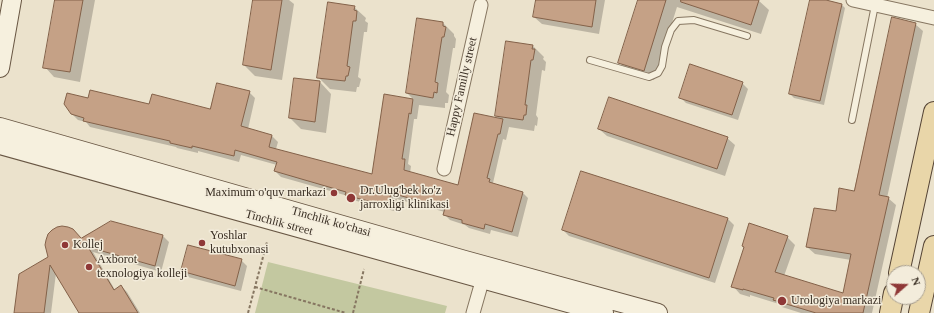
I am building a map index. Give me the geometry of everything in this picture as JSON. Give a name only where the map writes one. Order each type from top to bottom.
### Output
[{"type":"main road","points":[[0,68],[12,0]]},
{"type":"main road","points":[[900,265],[934,112]]},
{"type":"main road","name":"Tinchlik ko'chasi","points":[[2,133],[484,272],[658,313]]},
{"type":"main road","points":[[919,313],[934,246]]},
{"type":"main road","points":[[484,272],[604,313]]},
{"type":"street","points":[[852,0],[934,18]]},
{"type":"street","name":"Happy Familly street","points":[[444,169],[481,5]]},
{"type":"street","points":[[473,313],[484,272]]},
{"type":"lane","points":[[852,120],[875,5]]},
{"type":"lane","points":[[590,60],[649,77],[658,73],[662,66],[671,30],[678,21],[694,20],[747,36]]},
{"type":"path","points":[[248,313],[267,242]]},
{"type":"path","points":[[353,313],[364,269]]},
{"type":"path","points":[[255,287],[346,313]]},
{"type":"green space","points":[[268,262],[447,306],[445,313],[255,313]]},
{"type":"building","points":[[55,0],[83,0],[70,72],[43,68]]},
{"type":"building","points":[[253,0],[282,0],[271,70],[243,65]]},
{"type":"building","points":[[536,0],[596,0],[592,27],[533,17]]},
{"type":"building","points":[[638,0],[666,0],[644,71],[618,63]]},
{"type":"building","points":[[681,0],[759,0],[751,25],[681,2]]},
{"type":"building","points":[[810,0],[826,0],[842,4],[820,101],[789,94]]},
{"type":"building","points":[[328,2],[355,6],[354,10],[357,11],[356,21],[353,21],[347,66],[350,67],[345,81],[317,78]]},
{"type":"building","points":[[892,17],[916,23],[879,195],[889,197],[863,313],[816,313],[773,300],[774,298],[731,287],[744,247],[742,246],[749,223],[788,236],[775,272],[843,293],[851,254],[806,247],[814,208],[836,211],[839,188],[854,191]]},
{"type":"building","points":[[417,18],[443,22],[443,26],[446,27],[444,37],[442,37],[435,82],[438,83],[437,93],[434,92],[433,98],[406,93]]},
{"type":"building","points":[[506,41],[533,45],[532,49],[535,49],[533,60],[531,60],[525,105],[527,105],[526,115],[524,115],[523,120],[495,116]]},
{"type":"building","points":[[690,64],[743,82],[732,115],[679,98]]},
{"type":"building","points":[[294,78],[320,81],[315,122],[289,118]]},
{"type":"building","points":[[217,83],[250,91],[241,126],[272,135],[269,147],[372,174],[384,94],[413,99],[411,114],[409,113],[402,159],[405,159],[404,170],[458,185],[474,113],[503,119],[487,178],[490,179],[489,182],[523,192],[512,232],[485,224],[484,229],[462,223],[462,220],[443,215],[445,208],[391,193],[388,206],[345,195],[346,192],[274,171],[277,162],[235,150],[234,156],[192,146],[192,148],[170,143],[170,141],[83,121],[84,118],[71,114],[64,104],[67,93],[88,98],[90,90],[149,104],[152,94],[210,109]]},
{"type":"building","points":[[609,97],[728,137],[717,169],[598,129]]},
{"type":"building","points":[[581,171],[728,218],[709,278],[562,230]]},
{"type":"building","points":[[111,221],[163,235],[155,266],[88,247],[114,290],[121,285],[138,313],[79,313],[50,265],[44,313],[14,313],[19,274],[48,257],[45,245],[48,234],[52,230],[62,226],[68,227],[73,229],[81,238]]},
{"type":"building","points":[[188,245],[242,259],[235,286],[181,271]]},
{"type":"place","name":"Maximum o'quv markazi","points":[[334,193]]},
{"type":"place","name":"Dr.Ulug'bek ko'z jarroxligi klinikasi","points":[[351,198]]},
{"type":"place","name":"Yoshlar kutubxonasi","points":[[202,243]]},
{"type":"place","name":"Kollej","points":[[65,245]]},
{"type":"place","name":"Axborot texnologiya kolleji","points":[[89,267]]},
{"type":"place","name":"Urologiya markazi","points":[[782,301]]}]
